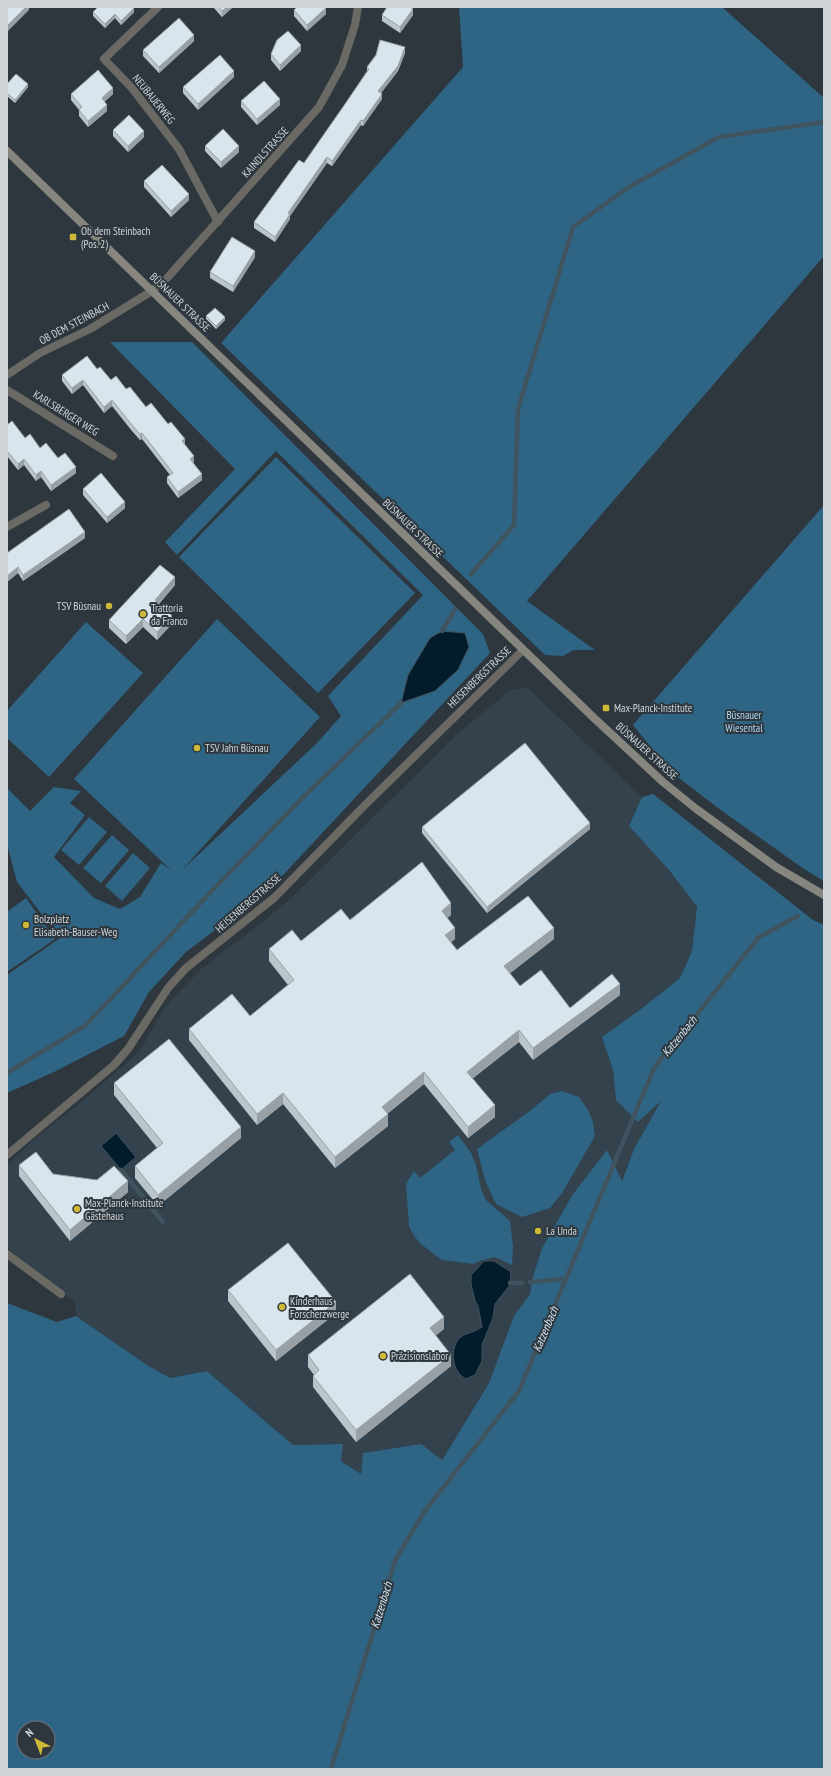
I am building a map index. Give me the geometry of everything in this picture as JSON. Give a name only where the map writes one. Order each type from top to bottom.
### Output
[{"type":"street","name":"NEUBAUERWEG","points":[[158,7],[104,59],[131,87],[179,149],[218,222]]},
{"type":"street","name":"KAINDLSTRASSE","points":[[152,291],[218,222],[320,107],[342,65],[355,26],[358,7]]},
{"type":"street","name":"BÜSNAUER STRASSE","points":[[7,151],[523,650],[630,751],[695,808],[776,867],[824,895]]},
{"type":"street","name":"OB DEM STEINBACH","points":[[7,375],[40,353],[90,329],[152,291]]},
{"type":"street","name":"KARLSBERGER WEG","points":[[7,390],[113,456]]},
{"type":"street","points":[[7,527],[46,505]]},
{"type":"street","name":"HEISENBERGSTRASSE","points":[[7,1155],[114,1065],[128,1049],[168,988],[186,968],[274,898],[371,798],[523,650]]},
{"type":"street","points":[[7,1254],[61,1294]]},
{"type":"shaded area","points":[[442,631],[465,633],[469,647],[458,670],[435,691],[401,703],[408,675],[430,638]]},
{"type":"shaded area","points":[[527,687],[642,797],[629,826],[669,870],[697,908],[692,951],[680,978],[602,1037],[613,1070],[616,1100],[662,1100],[634,1149],[621,1181],[607,1150],[573,1194],[542,1248],[532,1280],[530,1294],[514,1316],[489,1383],[441,1460],[421,1444],[363,1453],[361,1474],[341,1461],[342,1444],[293,1445],[207,1371],[170,1378],[147,1365],[76,1316],[75,1302],[43,1278],[7,1247],[7,1165],[32,1141],[79,1104],[139,1052],[165,1007],[202,968],[263,922],[300,890],[457,734],[511,690]]},
{"type":"shaded area","points":[[116,1133],[136,1157],[121,1170],[101,1146]]},
{"type":"shaded area","points":[[484,1261],[494,1261],[511,1272],[510,1285],[495,1304],[493,1318],[482,1345],[482,1361],[475,1375],[466,1379],[461,1376],[455,1365],[453,1352],[458,1340],[462,1336],[482,1327],[478,1306],[475,1301],[471,1284],[471,1275]]},
{"type":"green space","points":[[459,7],[722,7],[824,98],[824,256],[527,601],[595,650],[574,650],[563,656],[545,655],[221,343],[463,67]]},
{"type":"green space","points":[[110,342],[192,342],[483,634],[490,653],[284,874],[247,906],[186,952],[149,992],[124,1036],[54,1072],[7,1093],[7,975],[60,938],[17,882],[7,844],[7,788],[30,811],[54,787],[81,791],[70,803],[85,815],[54,857],[94,898],[120,909],[140,897],[161,863],[172,871],[74,779],[217,619],[320,717],[182,870],[317,743],[341,716],[328,696],[423,595],[276,451],[177,555],[165,542],[235,469]]},
{"type":"green space","points":[[276,457],[415,593],[318,693],[179,557]]},
{"type":"green space","name":"Büsnauer Wiesental","points":[[824,505],[824,881],[804,869],[722,811],[671,772],[633,725]]},
{"type":"green space","points":[[86,622],[143,673],[49,777],[7,738],[7,711]]},
{"type":"green space","points":[[653,794],[813,920],[824,925],[824,1769],[7,1769],[7,1303],[57,1322],[76,1316],[147,1365],[170,1378],[207,1371],[293,1445],[343,1444],[341,1461],[361,1474],[363,1453],[421,1444],[442,1460],[489,1383],[514,1316],[530,1294],[532,1280],[542,1248],[573,1194],[607,1150],[622,1181],[634,1149],[661,1101],[638,1122],[616,1100],[613,1070],[602,1037],[680,978],[692,951],[697,907],[669,870],[629,826],[642,797]]},
{"type":"green space","points":[[89,817],[107,832],[79,865],[61,850]]},
{"type":"green space","points":[[112,835],[129,850],[101,883],[83,868]]},
{"type":"green space","points":[[133,853],[150,868],[122,901],[105,886]]},
{"type":"green space","name":"Bolzplatz Elisabeth-Bauser-Weg","points":[[26,898],[55,939],[7,972],[7,912]]},
{"type":"green space","points":[[562,1091],[579,1097],[588,1110],[593,1122],[595,1136],[562,1193],[550,1208],[522,1217],[496,1204],[485,1180],[477,1149],[530,1111],[550,1094]]},
{"type":"green space","points":[[458,1135],[471,1153],[476,1165],[481,1189],[486,1200],[510,1221],[513,1247],[512,1265],[495,1257],[479,1261],[474,1264],[442,1260],[422,1245],[414,1236],[409,1226],[406,1184],[414,1171],[420,1178],[455,1150],[449,1142]]},
{"type":"building","points":[[7,7],[26,7],[7,26]]},
{"type":"building","points":[[98,7],[134,8],[121,21],[115,14],[105,24],[93,12]]},
{"type":"building","points":[[219,7],[227,7],[222,11]]},
{"type":"building","points":[[297,7],[326,8],[307,25],[294,10]]},
{"type":"building","points":[[387,7],[410,7],[413,9],[400,27],[382,15]]},
{"type":"building","points":[[179,18],[194,35],[159,67],[143,50]]},
{"type":"building","points":[[288,31],[301,45],[280,65],[271,54],[277,40]]},
{"type":"building","points":[[380,40],[405,47],[398,66],[378,91],[382,94],[363,121],[361,120],[332,161],[327,157],[288,213],[290,214],[275,237],[254,222],[299,160],[304,163],[343,107],[369,69],[367,67],[376,55]]},
{"type":"building","points":[[220,55],[234,71],[198,104],[183,87]]},
{"type":"building","points":[[98,70],[113,88],[102,98],[107,105],[88,121],[79,110],[82,107],[71,94]]},
{"type":"building","points":[[16,74],[28,84],[15,100],[7,93],[7,84]]},
{"type":"building","points":[[264,81],[280,99],[257,119],[241,101]]},
{"type":"building","points":[[129,115],[144,131],[128,146],[113,130]]},
{"type":"building","points":[[223,129],[239,146],[221,162],[205,146]]},
{"type":"building","points":[[162,165],[189,194],[171,211],[144,181]]},
{"type":"building","points":[[232,237],[255,251],[233,286],[210,272]]},
{"type":"building","points":[[215,308],[225,317],[216,326],[206,316]]},
{"type":"building","points":[[87,356],[97,369],[100,367],[111,380],[116,376],[126,389],[130,387],[146,407],[151,403],[168,424],[171,422],[185,439],[182,441],[194,456],[190,459],[202,474],[178,492],[167,477],[173,473],[142,433],[140,434],[112,400],[104,407],[83,380],[72,388],[62,375]]},
{"type":"building","points":[[12,421],[25,438],[30,434],[40,448],[46,443],[58,458],[65,453],[76,467],[51,485],[41,471],[36,475],[24,459],[18,464],[7,451],[7,425]]},
{"type":"building","points":[[101,473],[125,502],[107,517],[83,489]]},
{"type":"building","points":[[69,509],[85,532],[23,575],[18,567],[7,576],[7,553]]},
{"type":"building","points":[[160,565],[175,577],[155,600],[172,616],[157,632],[143,619],[126,636],[109,620]]},
{"type":"building","points":[[525,743],[590,823],[487,907],[422,827]]},
{"type":"building","points":[[422,862],[451,903],[442,911],[455,928],[445,935],[457,950],[528,896],[554,928],[504,966],[520,986],[541,970],[570,1008],[612,974],[620,984],[533,1048],[519,1030],[467,1072],[495,1105],[468,1127],[424,1072],[382,1107],[388,1114],[335,1157],[283,1093],[257,1114],[189,1029],[232,994],[250,1016],[294,980],[269,949],[292,930],[301,941],[341,909],[350,920]]},
{"type":"building","points":[[169,1039],[241,1127],[158,1195],[135,1166],[163,1143],[114,1083]]},
{"type":"building","name":"Max-Planck-Institute Gästehaus","points":[[36,1152],[53,1174],[97,1180],[114,1166],[128,1181],[70,1230],[19,1165]]},
{"type":"building","name":"Kinderhaus Forscherzwerge","points":[[288,1243],[336,1302],[276,1350],[228,1290]]},
{"type":"building","name":"Präzisionslabor","points":[[410,1274],[444,1317],[430,1328],[451,1355],[356,1430],[313,1376],[319,1370],[308,1355]]},
{"type":"waterway","points":[[471,574],[514,525],[518,409],[573,227],[629,187],[719,137],[824,122]]},
{"type":"waterway","points":[[442,631],[455,609]]},
{"type":"waterway","points":[[7,1073],[86,1025],[207,896],[303,797],[401,703]]},
{"type":"waterway","name":"Katzenbach","points":[[331,1769],[395,1561],[424,1512],[519,1391],[654,1068],[759,937],[798,916]]},
{"type":"waterway","points":[[121,1170],[163,1222]]},
{"type":"waterway","points":[[530,1282],[565,1279]]},
{"type":"waterway","points":[[510,1283],[522,1283]]},
{"type":"place","name":"Ob dem Steinbach (Pos. 2)","points":[[73,237]]},
{"type":"place","name":"TSV Büsnau","points":[[109,606]]},
{"type":"place","name":"Trattoria da Franco","points":[[143,614]]},
{"type":"place","name":"Max-Planck-Institute","points":[[606,708]]},
{"type":"place","name":"TSV Jahn Büsnau","points":[[197,748]]},
{"type":"place","name":"Bolzplatz Elisabeth-Bauser-Weg","points":[[26,925]]},
{"type":"place","name":"Max-Planck-Institute Gästehaus","points":[[77,1209]]},
{"type":"place","name":"La Unda","points":[[538,1231]]},
{"type":"place","name":"Kinderhaus Forscherzwerge","points":[[282,1307]]},
{"type":"place","name":"Präzisionslabor","points":[[383,1356]]}]
